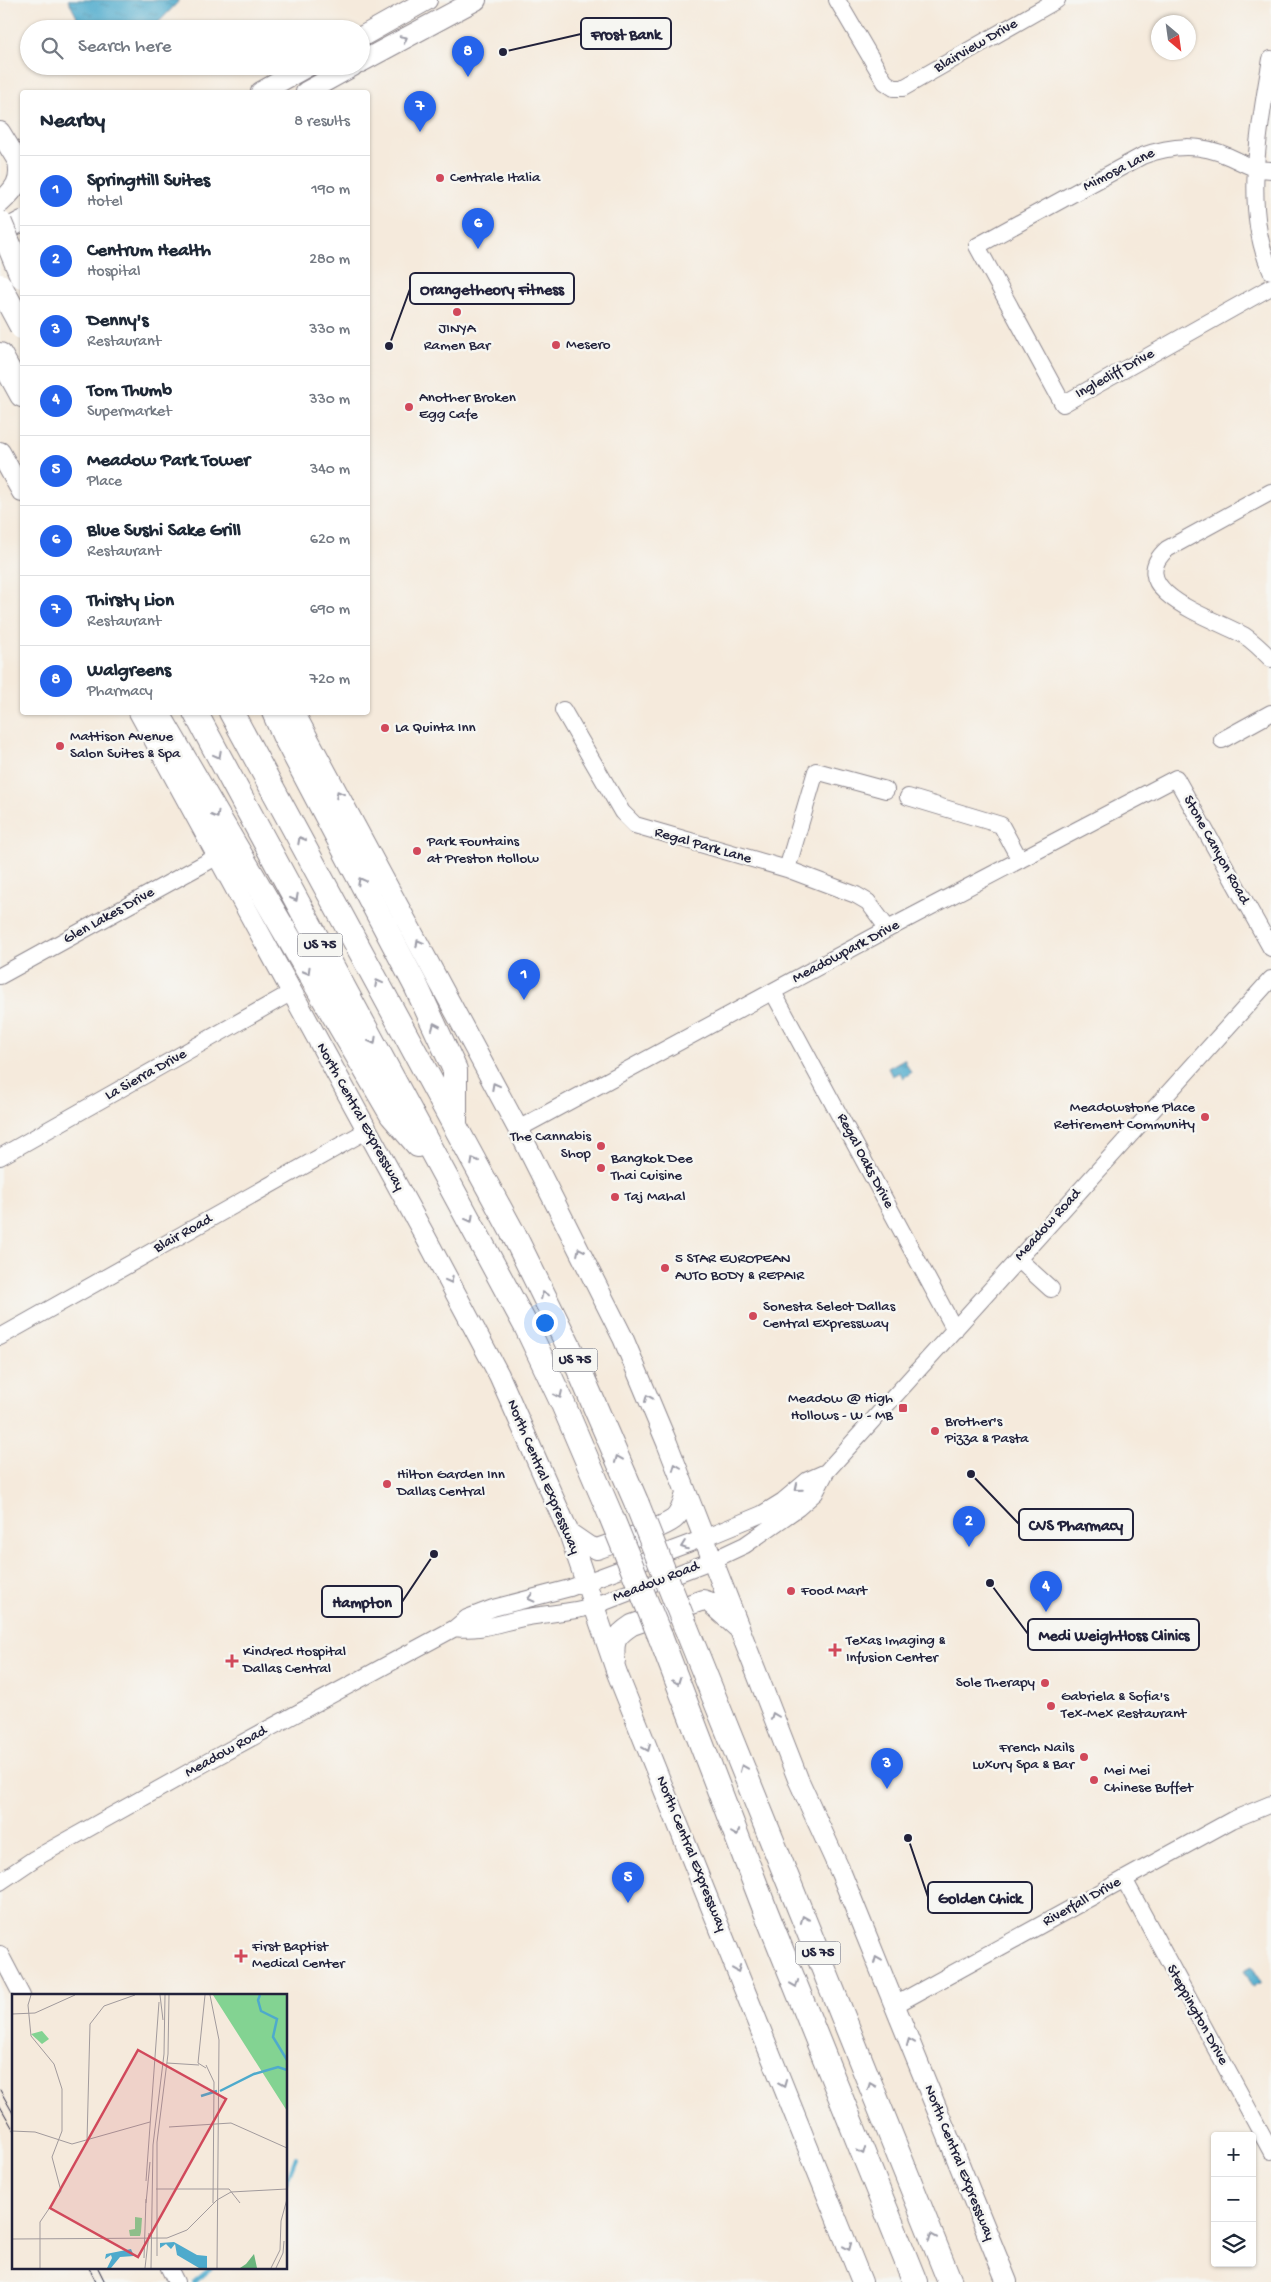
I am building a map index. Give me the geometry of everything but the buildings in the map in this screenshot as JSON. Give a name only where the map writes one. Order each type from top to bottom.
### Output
[{"type":"highway","points":[[0,222],[20,271]]},
{"type":"highway","points":[[0,286],[20,323]]},
{"type":"highway","points":[[0,355],[20,391]]},
{"type":"highway","points":[[159,715],[392,1115],[446,1177]]},
{"type":"highway","name":"US 75","points":[[197,715],[526,1326],[563,1404],[660,1636],[762,1903],[915,2282]]},
{"type":"highway","name":"US 75","points":[[233,715],[455,1124],[549,1306],[602,1420],[950,2282]]},
{"type":"highway","points":[[275,715],[416,986],[455,1070],[455,1124]]},
{"type":"main road","points":[[370,32],[428,0]]},
{"type":"main road","points":[[370,57],[476,0]]},
{"type":"main road","points":[[265,90],[292,75]]},
{"type":"main road","points":[[310,90],[337,75]]},
{"type":"main road","points":[[0,132],[19,160]]},
{"type":"main road","points":[[0,202],[14,189],[20,178]]},
{"type":"main road","points":[[0,233],[20,222]]},
{"type":"main road","points":[[0,265],[20,253]]},
{"type":"main road","points":[[0,298],[20,286]]},
{"type":"main road","points":[[0,452],[20,488]]},
{"type":"main road","name":"North Central Expressway","points":[[141,715],[366,1131],[478,1332],[499,1375],[569,1532],[617,1673],[858,2278]]},
{"type":"main road","name":"North Central Expressway","points":[[296,715],[518,1129],[623,1338],[713,1560],[798,1779],[841,1872],[1007,2282]]},
{"type":"main road","points":[[569,1532],[588,1546],[597,1549],[663,1525],[680,1512],[686,1494]]},
{"type":"main road","points":[[617,1673],[614,1648],[615,1639],[621,1632],[632,1625],[703,1600],[709,1602],[740,1630]]},
{"type":"street","name":"Blairview Drive","points":[[837,0],[885,82],[894,88],[903,88],[1057,0]]},
{"type":"street","points":[[1271,59],[1257,223],[1264,257],[1271,271]]},
{"type":"street","name":"Mimosa Lane","points":[[977,246],[1142,156],[1162,148],[1182,146],[1210,149],[1263,170]]},
{"type":"street","name":"Inglecliff Drive","points":[[977,246],[1063,404],[1271,287]]},
{"type":"street","points":[[1271,492],[1167,550],[1157,561],[1155,573],[1160,586],[1176,601],[1196,614],[1245,636],[1271,659]]},
{"type":"street","name":"Regal Park Lane","points":[[563,710],[622,812],[630,821],[641,828],[787,869],[856,895],[868,902],[888,929]]},
{"type":"street","points":[[1222,740],[1271,713]]},
{"type":"street","points":[[787,869],[816,770],[886,790]]},
{"type":"street","name":"Meadowpark Drive","points":[[518,1129],[888,929],[1176,778]]},
{"type":"street","name":"Stone Canyon Road","points":[[1176,778],[1271,948]]},
{"type":"street","points":[[908,797],[1001,825],[1020,860]]},
{"type":"street","name":"Glen Lakes Drive","points":[[0,976],[218,856]]},
{"type":"street","name":"Meadow Road","points":[[455,1628],[471,1630],[527,1617],[580,1610],[594,1606],[713,1560],[745,1545],[798,1508],[815,1493],[826,1472],[1271,979]]},
{"type":"street","name":"La Sierra Drive","points":[[0,1157],[292,992]]},
{"type":"street","name":"Regal Oaks Drive","points":[[774,992],[955,1330]]},
{"type":"street","name":"Blair Road","points":[[0,1337],[366,1131]]},
{"type":"street","points":[[1018,1260],[1051,1289]]},
{"type":"street","name":"Meadow Road","points":[[0,1882],[34,1860],[207,1762],[455,1628],[467,1618],[493,1608],[586,1582],[704,1538],[762,1514],[783,1502],[808,1480],[826,1472]]},
{"type":"street","name":"Riverfall Drive","points":[[895,2005],[1232,1820],[1271,1804]]},
{"type":"street","name":"Steppington Drive","points":[[1124,1879],[1271,2151]]},
{"type":"street","points":[[0,1954],[21,1994]]},
{"type":"street","points":[[170,2270],[176,2282]]},
{"type":"water","points":[[68,0],[180,0],[161,20],[78,20]]},
{"type":"water","points":[[904,1059],[911,1073],[903,1078],[900,1072],[892,1076],[888,1068]]},
{"type":"water","points":[[1252,1966],[1261,1982],[1253,1987],[1244,1970]]},
{"type":"waterway","points":[[288,2178],[296,2157]]},
{"type":"waterway","points":[[194,2282],[209,2270]]},
{"type":"tram line","points":[[0,2090],[12,2111]]},
{"type":"tram line","points":[[0,2106],[12,2127]]},
{"type":"tram line","points":[[90,2270],[96,2282]]},
{"type":"tram line","points":[[99,2270],[105,2282]]},
{"type":"place","name":"Frost Bank","points":[[503,52]]},
{"type":"place","name":"Walgreens","points":[[468,77]]},
{"type":"place","name":"Thirsty Lion","points":[[420,132]]},
{"type":"place","name":"Centrale Italia","points":[[440,178]]},
{"type":"place","name":"Blue Sushi Sake Grill","points":[[478,249]]},
{"type":"place","name":"JINYA Ramen Bar","points":[[457,312]]},
{"type":"place","name":"Mesero","points":[[556,345]]},
{"type":"place","name":"Orangetheory Fitness","points":[[389,346]]},
{"type":"place","name":"Another Broken Egg Cafe","points":[[409,407]]},
{"type":"place","name":"La Quinta Inn","points":[[385,728]]},
{"type":"place","name":"Mattison Avenue Salon Suites & Spa","points":[[60,746]]},
{"type":"place","name":"Park Fountains at Preston Hollow","points":[[417,851]]},
{"type":"place","name":"SpringHill Suites","points":[[524,1000]]},
{"type":"place","name":"Meadowstone Place Retirement Community","points":[[1205,1117]]},
{"type":"place","name":"The Cannabis Shop","points":[[601,1146]]},
{"type":"place","name":"Bangkok Dee Thai Cuisine","points":[[601,1168]]},
{"type":"place","name":"Taj Mahal","points":[[615,1197]]},
{"type":"place","name":"5 STAR EUROPEAN AUTO BODY & REPAIR","points":[[665,1268]]},
{"type":"place","name":"Sonesta Select Dallas Central Expressway","points":[[753,1316]]},
{"type":"place","name":"Meadow @ High Hollows - W - MB","points":[[903,1408]]},
{"type":"place","name":"Brother's Pizza & Pasta","points":[[935,1431]]},
{"type":"place","name":"CVS Pharmacy","points":[[971,1474]]},
{"type":"place","name":"Hilton Garden Inn Dallas Central","points":[[387,1484]]},
{"type":"place","name":"Centrum Health","points":[[969,1547]]},
{"type":"place","name":"Hampton","points":[[434,1554]]},
{"type":"place","name":"Medi Weightloss Clinics","points":[[990,1583]]},
{"type":"place","name":"Food Mart","points":[[791,1591]]},
{"type":"place","name":"Tom Thumb","points":[[1046,1612]]},
{"type":"place","name":"Texas Imaging & Infusion Center","points":[[835,1650]]},
{"type":"place","name":"Kindred Hospital Dallas Central","points":[[232,1661]]},
{"type":"place","name":"Sole Therapy","points":[[1045,1683]]},
{"type":"place","name":"Gabriela & Sofia's Tex-Mex Restaurant","points":[[1051,1706]]},
{"type":"place","name":"French Nails Luxury Spa & Bar","points":[[1084,1757]]},
{"type":"place","name":"Mei Mei Chinese Buffet","points":[[1094,1780]]},
{"type":"place","name":"Denny's","points":[[887,1789]]},
{"type":"place","name":"Golden Chick","points":[[908,1838]]},
{"type":"place","name":"Meadow Park Tower","points":[[628,1903]]},
{"type":"place","name":"First Baptist Medical Center","points":[[241,1956]]}]
